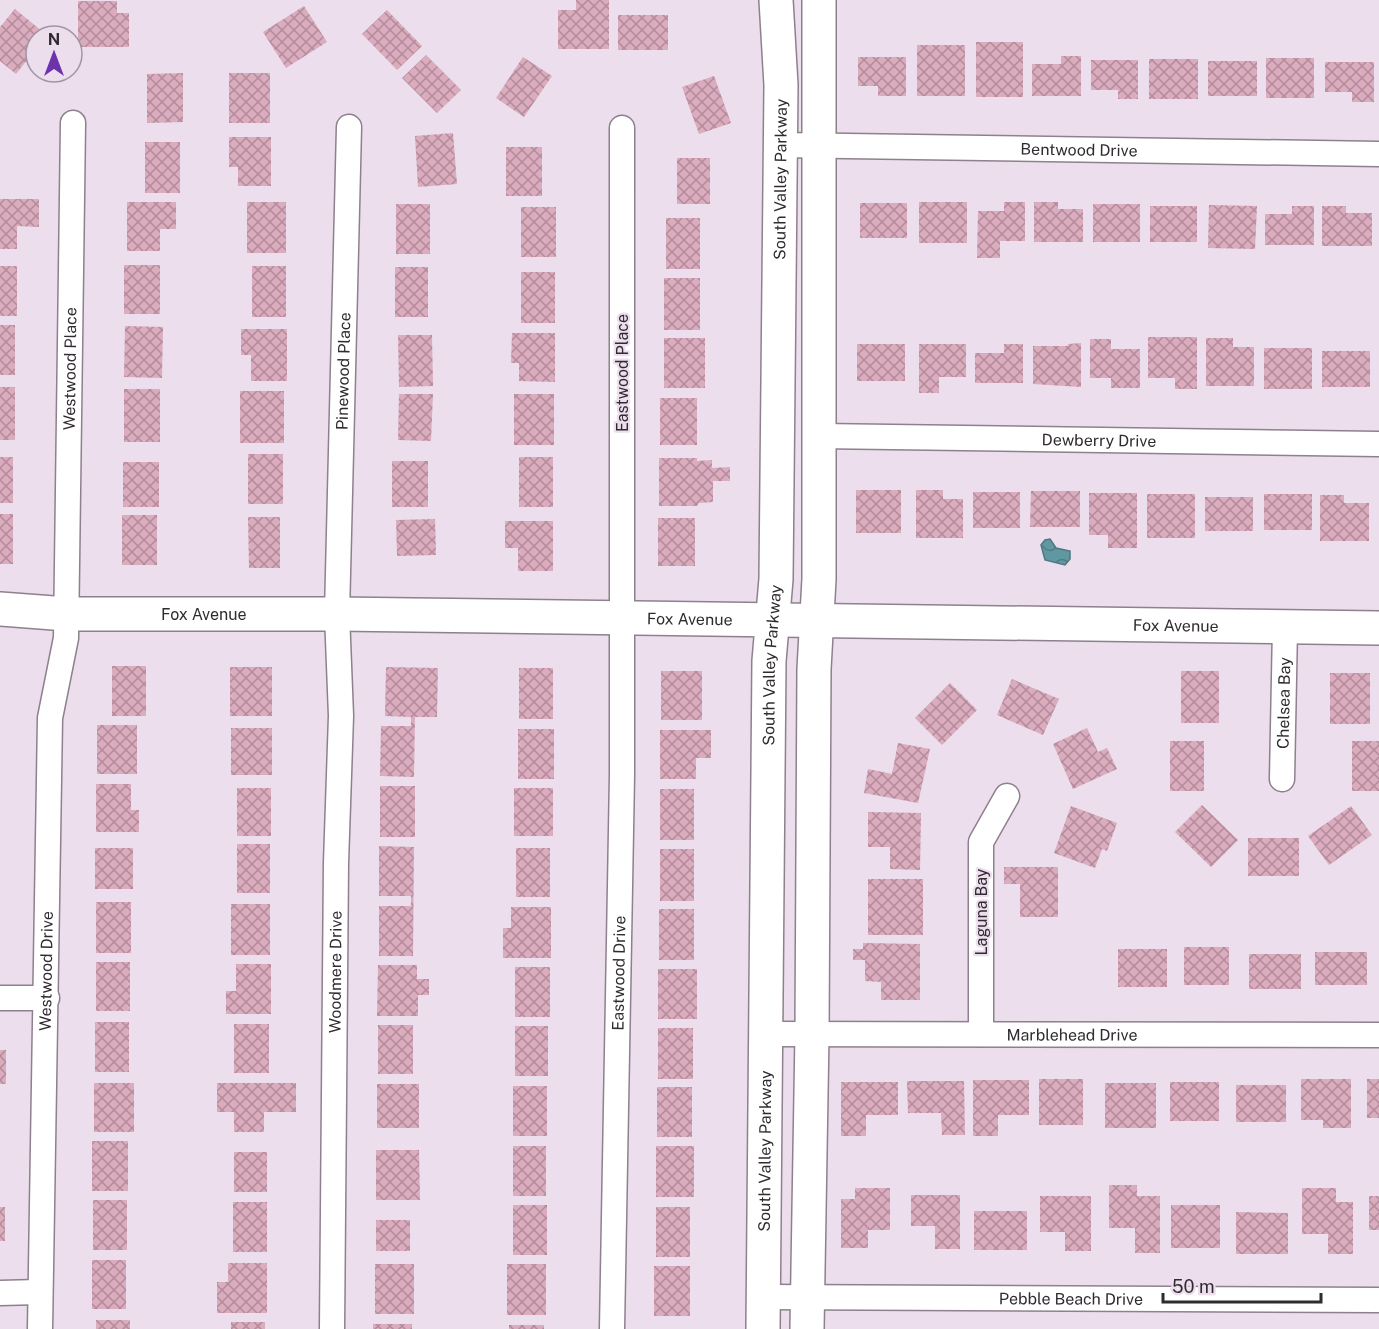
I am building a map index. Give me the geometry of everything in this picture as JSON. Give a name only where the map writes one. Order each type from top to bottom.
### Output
[{"type":"main road","name":"South Valley Parkway","points":[[763,1329],[769,661],[776,579],[781,86],[776,0]]},
{"type":"main road","points":[[807,1313],[812,1034],[814,669],[819,579],[819,0]]},
{"type":"main road","name":"Fox Avenue","points":[[0,609],[67,614],[337,614],[1379,628]]},
{"type":"street","name":"Westwood Place","points":[[67,614],[73,123]]},
{"type":"street","name":"Pinewood Place","points":[[337,614],[349,127]]},
{"type":"street","name":"Eastwood Place","points":[[622,129],[622,618]]},
{"type":"street","name":"Bentwood Drive","points":[[779,145],[1379,154]]},
{"type":"street","name":"Dewberry Drive","points":[[819,436],[1379,444]]},
{"type":"street","name":"Westwood Drive","points":[[40,1329],[50,718],[64,651],[67,614]]},
{"type":"street","name":"Woodmere Drive","points":[[332,1329],[336,863],[342,716],[337,614]]},
{"type":"street","name":"Eastwood Drive","points":[[612,1329],[622,618]]},
{"type":"street","name":"Chelsea Bay","points":[[1282,779],[1285,627]]},
{"type":"street","name":"Laguna Bay","points":[[981,1034],[981,842],[1007,796]]},
{"type":"street","points":[[0,998],[47,999]]},
{"type":"street","name":"Marblehead Drive","points":[[766,1034],[1379,1035]]},
{"type":"street","points":[[0,1293],[39,1292]]},
{"type":"street","name":"Pebble Beach Drive","points":[[763,1297],[807,1313],[1379,1300]]},
{"type":"water","points":[[1050,539],[1056,548],[1070,551],[1070,559],[1065,565],[1045,560],[1041,545],[1045,540]]},
{"type":"building","points":[[576,0],[609,0],[609,49],[558,49],[558,10],[576,10]]},
{"type":"building","points":[[78,1],[117,1],[117,13],[129,13],[129,47],[84,47],[84,24],[78,24]]},
{"type":"building","points":[[304,6],[327,42],[286,68],[263,32]]},
{"type":"building","points":[[15,9],[33,24],[24,24],[24,64],[16,74],[0,61],[0,27]]},
{"type":"building","points":[[387,10],[422,46],[397,70],[362,34]]},
{"type":"building","points":[[618,15],[668,15],[668,50],[618,50]]},
{"type":"building","points":[[976,42],[1023,42],[1023,97],[976,97]]},
{"type":"building","points":[[917,45],[965,45],[965,96],[917,96]]},
{"type":"building","points":[[426,55],[461,90],[437,113],[402,78]]},
{"type":"building","points":[[1061,56],[1081,56],[1081,96],[1032,96],[1032,64],[1061,64]]},
{"type":"building","points":[[523,57],[552,76],[524,117],[496,98]]},
{"type":"building","points":[[858,57],[906,57],[906,96],[878,96],[878,86],[858,86]]},
{"type":"building","points":[[1266,58],[1314,58],[1314,98],[1266,98]]},
{"type":"building","points":[[1149,59],[1198,59],[1198,99],[1149,99]]},
{"type":"building","points":[[1091,60],[1138,60],[1138,99],[1118,99],[1118,90],[1091,90]]},
{"type":"building","points":[[1208,61],[1257,61],[1257,96],[1208,96]]},
{"type":"building","points":[[1325,62],[1374,62],[1374,102],[1352,102],[1352,92],[1325,92]]},
{"type":"building","points":[[183,73],[183,122],[147,123],[147,74]]},
{"type":"building","points":[[229,73],[270,73],[270,123],[229,123]]},
{"type":"building","points":[[714,76],[731,123],[699,134],[682,87]]},
{"type":"building","points":[[453,133],[457,184],[418,187],[415,136]]},
{"type":"building","points":[[229,137],[271,137],[271,186],[238,186],[238,167],[229,167]]},
{"type":"building","points":[[145,142],[180,142],[180,193],[145,193]]},
{"type":"building","points":[[506,147],[542,147],[542,196],[506,196]]},
{"type":"building","points":[[677,158],[710,158],[710,204],[677,204]]},
{"type":"building","points":[[0,199],[39,199],[39,227],[17,226],[17,249],[0,249]]},
{"type":"building","points":[[127,202],[176,202],[176,229],[160,229],[160,251],[127,251]]},
{"type":"building","points":[[247,202],[286,202],[286,253],[247,253]]},
{"type":"building","points":[[919,202],[967,202],[967,243],[919,243]]},
{"type":"building","points":[[1004,202],[1025,202],[1025,241],[1000,241],[1000,258],[977,258],[978,211],[1004,211]]},
{"type":"building","points":[[1034,202],[1058,202],[1058,209],[1083,209],[1083,242],[1034,242]]},
{"type":"building","points":[[860,203],[907,203],[907,238],[860,238]]},
{"type":"building","points":[[396,204],[430,204],[430,254],[396,254]]},
{"type":"building","points":[[1093,204],[1140,204],[1140,242],[1093,242]]},
{"type":"building","points":[[1209,205],[1257,206],[1255,249],[1208,248]]},
{"type":"building","points":[[1150,206],[1197,206],[1197,242],[1150,242]]},
{"type":"building","points":[[1292,206],[1314,206],[1314,245],[1265,245],[1265,214],[1292,214]]},
{"type":"building","points":[[1322,206],[1346,206],[1346,213],[1372,213],[1372,246],[1322,246]]},
{"type":"building","points":[[521,207],[556,207],[556,257],[521,257]]},
{"type":"building","points":[[666,218],[700,218],[700,269],[666,269]]},
{"type":"building","points":[[124,265],[160,265],[160,314],[124,314]]},
{"type":"building","points":[[0,266],[17,266],[17,316],[0,316]]},
{"type":"building","points":[[252,266],[286,266],[286,317],[252,317]]},
{"type":"building","points":[[395,267],[428,267],[428,317],[395,317]]},
{"type":"building","points":[[521,272],[555,272],[555,323],[521,323]]},
{"type":"building","points":[[664,278],[700,278],[700,330],[664,330]]},
{"type":"building","points":[[0,325],[15,325],[15,375],[0,375]]},
{"type":"building","points":[[125,326],[163,327],[162,378],[124,377]]},
{"type":"building","points":[[241,329],[287,329],[287,381],[251,381],[251,355],[241,355]]},
{"type":"building","points":[[512,333],[555,333],[555,382],[519,381],[519,363],[511,363]]},
{"type":"building","points":[[398,335],[432,335],[433,386],[399,387]]},
{"type":"building","points":[[1148,337],[1197,337],[1197,389],[1175,389],[1175,378],[1148,378]]},
{"type":"building","points":[[664,338],[705,338],[705,388],[664,388]]},
{"type":"building","points":[[1206,338],[1233,338],[1233,347],[1254,347],[1254,386],[1206,386]]},
{"type":"building","points":[[1090,339],[1111,339],[1111,349],[1140,349],[1140,388],[1111,388],[1111,378],[1090,378]]},
{"type":"building","points":[[1081,343],[1081,387],[1033,384],[1033,346],[1068,346],[1068,344]]},
{"type":"building","points":[[857,344],[905,344],[905,381],[857,381]]},
{"type":"building","points":[[919,344],[966,344],[966,377],[939,377],[939,393],[919,393]]},
{"type":"building","points":[[1004,344],[1023,344],[1023,383],[975,383],[975,353],[1004,353]]},
{"type":"building","points":[[1264,348],[1312,348],[1312,389],[1264,389]]},
{"type":"building","points":[[1322,351],[1370,351],[1370,387],[1322,387]]},
{"type":"building","points":[[0,387],[15,387],[15,440],[0,440]]},
{"type":"building","points":[[124,389],[160,389],[160,442],[124,442]]},
{"type":"building","points":[[240,391],[284,391],[284,443],[240,443]]},
{"type":"building","points":[[399,394],[433,394],[431,441],[398,440]]},
{"type":"building","points":[[514,394],[554,394],[554,445],[514,445]]},
{"type":"building","points":[[660,398],[697,398],[697,445],[660,445]]},
{"type":"building","points":[[248,454],[283,454],[283,504],[248,504]]},
{"type":"building","points":[[0,457],[13,457],[13,503],[0,503]]},
{"type":"building","points":[[519,457],[553,457],[553,507],[519,507]]},
{"type":"building","points":[[659,458],[712,460],[712,468],[730,467],[730,481],[713,481],[713,502],[699,503],[697,506],[659,506]]},
{"type":"building","points":[[392,461],[428,461],[428,507],[392,507]]},
{"type":"building","points":[[123,462],[159,462],[159,507],[123,507]]},
{"type":"building","points":[[856,490],[901,490],[901,533],[856,533]]},
{"type":"building","points":[[916,490],[943,490],[943,499],[963,499],[963,538],[916,538]]},
{"type":"building","points":[[1031,491],[1080,491],[1080,527],[1030,527]]},
{"type":"building","points":[[973,492],[1020,492],[1020,528],[973,528]]},
{"type":"building","points":[[1089,493],[1137,493],[1137,548],[1108,548],[1108,535],[1089,535]]},
{"type":"building","points":[[1147,494],[1195,494],[1195,538],[1147,538]]},
{"type":"building","points":[[1264,494],[1312,494],[1312,530],[1264,530]]},
{"type":"building","points":[[1320,495],[1344,495],[1344,503],[1369,503],[1369,541],[1320,541]]},
{"type":"building","points":[[1205,497],[1253,497],[1253,531],[1205,531]]},
{"type":"building","points":[[0,514],[13,514],[13,564],[0,564]]},
{"type":"building","points":[[122,515],[157,515],[157,565],[122,565]]},
{"type":"building","points":[[248,517],[280,517],[280,568],[249,568]]},
{"type":"building","points":[[658,518],[695,518],[695,566],[658,566]]},
{"type":"building","points":[[435,519],[436,555],[397,556],[396,520]]},
{"type":"building","points":[[505,521],[553,521],[553,571],[518,571],[518,548],[505,548]]},
{"type":"building","points":[[112,666],[146,666],[146,716],[112,716]]},
{"type":"building","points":[[230,667],[272,667],[272,716],[230,716]]},
{"type":"building","points":[[386,667],[438,668],[437,717],[415,717],[414,777],[380,776],[381,726],[411,726],[411,717],[385,716]]},
{"type":"building","points":[[519,668],[553,668],[553,719],[519,719]]},
{"type":"building","points":[[661,671],[702,671],[702,720],[661,720]]},
{"type":"building","points":[[1181,671],[1219,671],[1219,723],[1181,723]]},
{"type":"building","points":[[1330,673],[1370,673],[1370,724],[1330,724]]},
{"type":"building","points":[[1012,679],[1059,699],[1043,735],[997,715]]},
{"type":"building","points":[[950,683],[977,710],[942,745],[915,718]]},
{"type":"building","points":[[97,725],[137,725],[137,774],[97,774]]},
{"type":"building","points":[[231,728],[272,728],[272,775],[231,775]]},
{"type":"building","points":[[1087,728],[1098,752],[1107,748],[1117,769],[1073,789],[1053,744]]},
{"type":"building","points":[[518,729],[554,729],[554,779],[518,779]]},
{"type":"building","points":[[660,730],[711,730],[711,758],[696,758],[696,779],[660,779]]},
{"type":"building","points":[[1170,741],[1204,741],[1204,791],[1170,791]]},
{"type":"building","points":[[1352,741],[1379,741],[1379,791],[1352,791]]},
{"type":"building","points":[[898,743],[930,749],[918,803],[864,793],[868,769],[892,774]]},
{"type":"building","points":[[96,784],[131,784],[131,810],[139,810],[139,832],[96,832]]},
{"type":"building","points":[[380,786],[415,786],[415,837],[380,837]]},
{"type":"building","points":[[237,788],[271,788],[271,836],[237,836]]},
{"type":"building","points":[[514,788],[553,788],[553,836],[514,836]]},
{"type":"building","points":[[660,789],[694,789],[694,840],[660,840]]},
{"type":"building","points":[[1202,805],[1238,840],[1211,867],[1175,832]]},
{"type":"building","points":[[1071,806],[1117,823],[1107,851],[1102,849],[1095,868],[1054,853]]},
{"type":"building","points":[[1351,806],[1372,835],[1329,865],[1308,836]]},
{"type":"building","points":[[868,812],[921,813],[920,870],[890,869],[890,847],[868,847]]},
{"type":"building","points":[[1248,838],[1299,838],[1299,876],[1248,876]]},
{"type":"building","points":[[237,844],[270,844],[270,893],[237,893]]},
{"type":"building","points":[[379,846],[414,847],[413,956],[379,956],[379,906],[411,906],[411,896],[379,896]]},
{"type":"building","points":[[95,848],[133,848],[133,889],[95,889]]},
{"type":"building","points":[[516,848],[550,848],[550,897],[516,897]]},
{"type":"building","points":[[660,849],[694,849],[694,901],[660,901]]},
{"type":"building","points":[[1004,867],[1058,867],[1058,917],[1020,917],[1020,884],[1004,884]]},
{"type":"building","points":[[868,879],[923,879],[923,935],[868,935]]},
{"type":"building","points":[[96,902],[131,902],[131,953],[96,953]]},
{"type":"building","points":[[231,904],[270,904],[270,955],[231,955]]},
{"type":"building","points":[[511,907],[551,907],[551,958],[503,958],[503,928],[511,928]]},
{"type":"building","points":[[659,909],[694,909],[694,960],[659,960]]},
{"type":"building","points":[[863,943],[920,944],[920,1000],[881,1000],[881,982],[865,981],[865,960],[853,960],[853,949],[863,949]]},
{"type":"building","points":[[1184,947],[1229,947],[1229,985],[1184,985]]},
{"type":"building","points":[[1118,949],[1167,949],[1167,987],[1118,987]]},
{"type":"building","points":[[1315,952],[1367,952],[1367,985],[1315,985]]},
{"type":"building","points":[[1249,954],[1301,954],[1301,989],[1249,989]]},
{"type":"building","points":[[96,962],[130,962],[130,1011],[96,1011]]},
{"type":"building","points":[[236,964],[271,964],[271,1014],[226,1014],[226,991],[236,991]]},
{"type":"building","points":[[378,965],[417,965],[417,979],[429,979],[429,995],[418,995],[418,1016],[377,1016]]},
{"type":"building","points":[[515,967],[550,967],[550,1017],[515,1017]]},
{"type":"building","points":[[658,969],[697,969],[697,1019],[658,1019]]},
{"type":"building","points":[[95,1022],[129,1022],[129,1072],[95,1072]]},
{"type":"building","points":[[234,1024],[269,1024],[269,1073],[234,1073]]},
{"type":"building","points":[[378,1025],[413,1025],[413,1074],[378,1074]]},
{"type":"building","points":[[515,1026],[548,1026],[548,1076],[515,1076]]},
{"type":"building","points":[[658,1028],[693,1028],[693,1079],[658,1079]]},
{"type":"building","points":[[0,1050],[6,1050],[6,1084],[0,1084]]},
{"type":"building","points":[[1039,1079],[1083,1079],[1083,1125],[1039,1125]]},
{"type":"building","points":[[1301,1079],[1351,1079],[1351,1128],[1323,1128],[1323,1120],[1301,1120]]},
{"type":"building","points":[[1367,1079],[1379,1079],[1379,1118],[1367,1118]]},
{"type":"building","points":[[973,1080],[1029,1080],[1029,1115],[998,1115],[998,1136],[973,1136]]},
{"type":"building","points":[[907,1081],[964,1081],[965,1135],[942,1135],[941,1113],[908,1113]]},
{"type":"building","points":[[841,1082],[898,1082],[898,1115],[866,1115],[866,1136],[841,1136]]},
{"type":"building","points":[[1170,1082],[1219,1082],[1219,1121],[1170,1121]]},
{"type":"building","points":[[94,1083],[134,1083],[134,1132],[94,1132]]},
{"type":"building","points":[[217,1083],[296,1083],[296,1112],[264,1112],[264,1132],[234,1132],[234,1112],[217,1112]]},
{"type":"building","points":[[1105,1083],[1156,1083],[1156,1128],[1105,1128]]},
{"type":"building","points":[[377,1084],[419,1084],[419,1128],[377,1128]]},
{"type":"building","points":[[1236,1085],[1286,1085],[1286,1122],[1236,1122]]},
{"type":"building","points":[[513,1086],[547,1086],[547,1136],[513,1136]]},
{"type":"building","points":[[657,1087],[692,1087],[692,1137],[657,1137]]},
{"type":"building","points":[[92,1141],[128,1141],[128,1191],[92,1191]]},
{"type":"building","points":[[513,1146],[546,1146],[546,1196],[513,1196]]},
{"type":"building","points":[[656,1146],[694,1146],[694,1197],[656,1197]]},
{"type":"building","points":[[376,1150],[419,1150],[420,1200],[376,1200]]},
{"type":"building","points":[[234,1152],[267,1152],[267,1192],[234,1192]]},
{"type":"building","points":[[1109,1185],[1137,1185],[1137,1196],[1160,1196],[1160,1253],[1135,1253],[1135,1228],[1109,1228]]},
{"type":"building","points":[[855,1188],[890,1188],[890,1230],[868,1230],[868,1248],[841,1248],[841,1199],[855,1199]]},
{"type":"building","points":[[1302,1188],[1336,1188],[1336,1202],[1353,1202],[1353,1254],[1328,1254],[1328,1234],[1302,1234]]},
{"type":"building","points":[[911,1195],[960,1195],[960,1249],[935,1249],[935,1226],[911,1226]]},
{"type":"building","points":[[1040,1196],[1091,1196],[1091,1251],[1065,1251],[1065,1232],[1040,1232]]},
{"type":"building","points":[[1369,1196],[1379,1196],[1379,1230],[1369,1230]]},
{"type":"building","points":[[93,1200],[127,1200],[127,1250],[93,1250]]},
{"type":"building","points":[[233,1202],[267,1202],[267,1252],[233,1252]]},
{"type":"building","points":[[513,1205],[547,1205],[547,1255],[513,1255]]},
{"type":"building","points":[[1171,1205],[1220,1205],[1220,1248],[1171,1248]]},
{"type":"building","points":[[0,1207],[5,1207],[5,1241],[0,1241]]},
{"type":"building","points":[[656,1207],[690,1207],[690,1257],[656,1257]]},
{"type":"building","points":[[974,1211],[1027,1211],[1027,1250],[974,1250]]},
{"type":"building","points":[[1236,1212],[1288,1213],[1288,1254],[1236,1254]]},
{"type":"building","points":[[376,1220],[410,1220],[410,1251],[376,1251]]},
{"type":"building","points":[[92,1260],[126,1260],[126,1309],[92,1309]]},
{"type":"building","points":[[228,1263],[267,1263],[267,1313],[217,1313],[217,1282],[228,1282]]},
{"type":"building","points":[[375,1264],[414,1264],[414,1314],[375,1314]]},
{"type":"building","points":[[507,1264],[546,1264],[546,1315],[507,1315]]},
{"type":"building","points":[[654,1266],[690,1266],[690,1316],[654,1316]]},
{"type":"building","points":[[96,1320],[130,1320],[130,1329],[96,1329]]},
{"type":"building","points":[[231,1322],[265,1322],[265,1329],[231,1329]]},
{"type":"building","points":[[373,1324],[412,1324],[412,1329],[373,1329]]},
{"type":"building","points":[[509,1325],[544,1325],[544,1329],[509,1329]]}]
